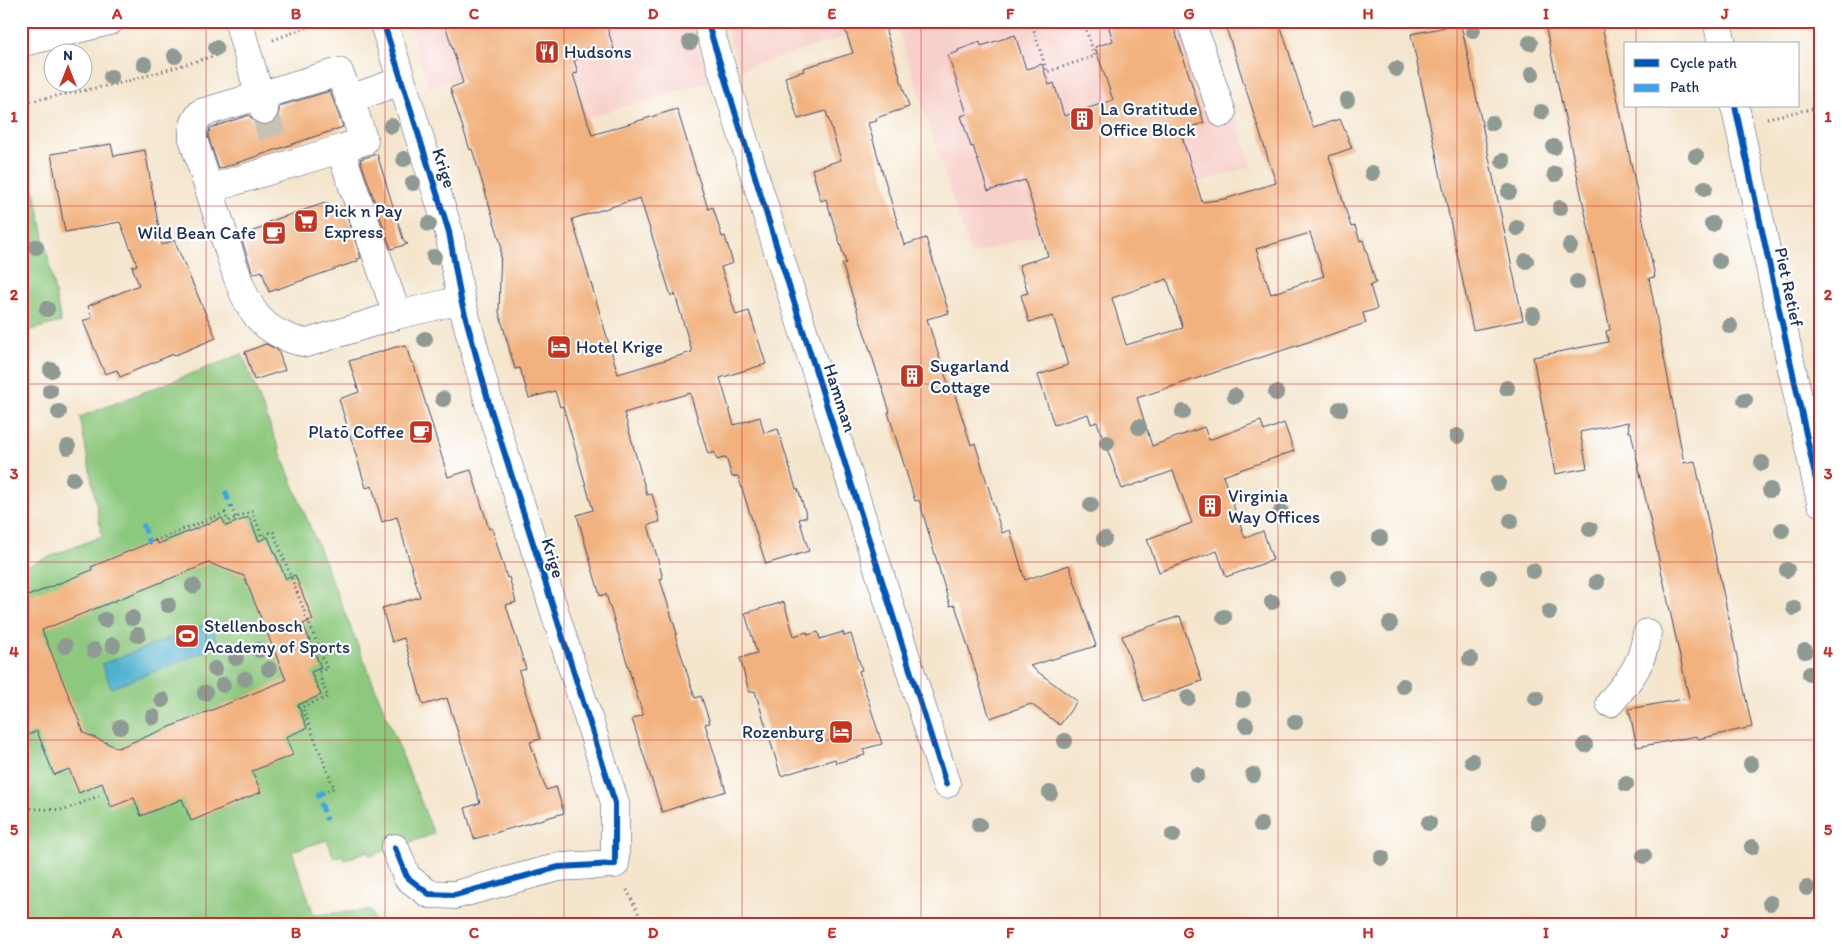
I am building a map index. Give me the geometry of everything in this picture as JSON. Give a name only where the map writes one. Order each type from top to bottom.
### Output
[{"type":"street","points":[[21,43],[110,21]]},
{"type":"street","points":[[238,21],[262,102]]},
{"type":"street","name":"Krige","points":[[383,21],[449,232],[461,300],[490,408],[615,803],[615,864]]},
{"type":"street","name":"Hamman","points":[[707,21],[946,784]]},
{"type":"street","points":[[1190,21],[1222,113]]},
{"type":"street","points":[[1717,21],[1722,42]]},
{"type":"street","points":[[209,189],[279,158],[340,150],[364,141],[339,72],[262,102],[201,113],[195,121],[192,130],[193,139],[209,189],[236,272],[248,300],[258,317],[275,331],[292,341],[307,343],[397,315],[461,300]]},
{"type":"street","points":[[350,99],[401,81]]},
{"type":"street","name":"Piet Retief","points":[[1735,108],[1821,503]]},
{"type":"street","points":[[340,150],[397,315]]},
{"type":"street","points":[[1610,703],[1636,672],[1644,653],[1647,633]]},
{"type":"street","points":[[395,848],[407,878],[429,894],[454,895],[559,867],[615,864]]},
{"type":"path","points":[[273,40],[324,21]]},
{"type":"path","points":[[1031,21],[1047,72],[1095,56],[1083,21]]},
{"type":"path","points":[[21,103],[121,83],[218,55]]},
{"type":"path","points":[[1767,118],[1821,107]]},
{"type":"path","points":[[231,507],[236,518]]},
{"type":"path","points":[[150,543],[225,514],[228,521],[252,511],[262,536],[273,531],[327,669],[318,672],[328,697],[302,708],[334,788],[324,792]]},
{"type":"path","points":[[21,808],[65,810],[101,794]]},
{"type":"path","points":[[615,864],[644,925]]},
{"type":"shaded area","points":[[407,21],[690,21],[709,81],[550,129],[507,63],[429,88]]},
{"type":"shaded area","points":[[725,21],[894,21],[740,70]]},
{"type":"shaded area","points":[[895,21],[1205,21],[1252,166],[971,255]]},
{"type":"green space","points":[[21,123],[61,322],[31,330],[21,326]]},
{"type":"green space","name":"Stellenbosch Academy of Sports","points":[[242,354],[434,834],[370,856],[368,851],[344,860],[343,855],[334,858],[327,840],[292,851],[314,915],[371,910],[375,925],[21,925],[21,568],[102,536],[80,417]]},
{"type":"water","points":[[210,623],[219,646],[111,688],[102,664]]},
{"type":"building","points":[[444,21],[605,21],[614,49],[574,60],[578,73],[573,74],[592,135],[677,109],[708,209],[713,207],[722,237],[725,236],[733,263],[721,267],[736,315],[749,311],[766,364],[720,378],[734,425],[760,417],[764,433],[778,429],[796,489],[798,489],[807,517],[799,519],[809,551],[766,564],[738,476],[732,477],[726,457],[717,460],[714,452],[708,454],[690,393],[624,413],[647,495],[652,494],[660,522],[648,525],[663,578],[660,579],[677,634],[675,635],[695,698],[701,696],[710,723],[705,724],[726,791],[662,812],[632,719],[643,715],[606,594],[600,596],[577,515],[593,510],[563,406],[560,407],[555,391],[529,398],[520,368],[515,369],[499,312],[501,244],[472,149],[470,150],[450,88],[463,83]],"holes":[[[640,198],[671,296],[675,294],[692,352],[618,374],[572,219]]]},
{"type":"building","points":[[842,21],[883,21],[909,107],[876,118],[877,121],[868,123],[904,245],[926,238],[949,313],[927,319],[951,393],[954,392],[971,445],[975,443],[1002,533],[1010,530],[1025,580],[1069,565],[1096,646],[1030,666],[1077,701],[1060,725],[1031,704],[990,718],[955,605],[950,606],[919,500],[915,501],[888,412],[890,412],[842,264],[846,263],[826,199],[821,201],[812,169],[841,160],[826,111],[798,119],[785,77],[804,71],[803,68],[853,53]]},
{"type":"building","points":[[1107,21],[1172,21],[1204,123],[1180,130],[1202,202],[1225,199],[1276,183],[1224,21],[1279,21],[1313,127],[1340,119],[1352,148],[1329,156],[1351,227],[1355,226],[1360,241],[1363,240],[1376,283],[1370,285],[1377,309],[1363,313],[1366,323],[1137,398],[1152,446],[1204,427],[1209,440],[1261,421],[1264,431],[1284,423],[1294,451],[1223,476],[1245,538],[1263,531],[1273,560],[1226,577],[1217,551],[1159,572],[1147,539],[1192,523],[1173,471],[1122,489],[1097,422],[1091,424],[1088,414],[1054,425],[1038,375],[1068,365],[1053,316],[1029,322],[1021,295],[1028,293],[1019,265],[1048,256],[1025,180],[988,191],[961,116],[967,114],[948,55],[980,42],[981,46],[1015,35],[1026,69],[1042,64],[1049,85],[1054,83],[1064,116],[1113,100],[1095,47],[1113,41]],"holes":[[[1310,233],[1324,276],[1271,294],[1256,249]],[[1167,279],[1183,328],[1126,345],[1112,298]]]},
{"type":"building","points":[[1559,21],[1601,21],[1655,277],[1649,278],[1684,463],[1695,461],[1752,727],[1698,739],[1697,736],[1637,747],[1629,709],[1689,698],[1628,422],[1580,432],[1587,468],[1555,474],[1533,357],[1608,342],[1606,331],[1610,330],[1545,24]]},
{"type":"building","points":[[1461,24],[1523,320],[1473,330],[1411,34]]},
{"type":"building","points":[[330,91],[343,127],[219,169],[208,136],[210,128],[249,115],[254,122],[260,125],[269,125],[276,120],[279,106]]},
{"type":"building","points":[[111,144],[114,156],[145,150],[162,245],[174,240],[216,338],[120,377],[117,370],[105,374],[83,321],[92,318],[88,306],[139,285],[132,267],[137,265],[120,222],[65,232],[51,154]]},
{"type":"building","points":[[377,154],[404,242],[408,244],[391,249],[360,159]]},
{"type":"building","points":[[325,203],[346,213],[361,258],[357,259],[358,261],[269,292],[262,271],[253,274],[242,241],[251,238],[250,232],[269,226],[268,222]]},
{"type":"building","points":[[266,344],[278,350],[285,370],[254,380],[245,352]]},
{"type":"building","points":[[406,346],[411,362],[413,362],[448,477],[471,470],[489,529],[492,528],[507,578],[509,577],[516,602],[506,605],[526,669],[519,671],[540,739],[530,742],[546,790],[556,787],[564,813],[474,839],[465,808],[480,803],[447,698],[423,705],[404,638],[392,642],[382,608],[420,597],[397,517],[382,522],[372,486],[366,488],[339,399],[359,392],[349,361],[396,347]]},
{"type":"building","points":[[249,517],[259,541],[268,537],[286,579],[295,575],[313,620],[303,624],[321,668],[311,672],[321,695],[298,705],[307,728],[286,737],[293,755],[252,771],[261,792],[191,821],[182,799],[141,816],[134,798],[111,807],[102,783],[79,793],[69,769],[54,775],[37,731],[21,738],[21,582],[28,596],[92,570],[91,567],[156,540],[158,544],[222,518],[226,526]],"holes":[[[209,563],[244,576],[286,680],[118,748],[84,733],[42,630]]]},
{"type":"building","points":[[784,602],[794,636],[807,632],[808,635],[818,632],[820,639],[843,632],[844,636],[851,634],[862,670],[859,671],[882,744],[863,749],[865,755],[836,763],[835,759],[781,776],[755,691],[749,692],[740,658],[757,653],[745,613]]},
{"type":"building","points":[[1180,616],[1202,681],[1144,701],[1122,636]]},
{"type":"tunnel","points":[[264,110],[276,150]]},
{"type":"marked path","points":[[225,491],[231,507]]},
{"type":"marked path","points":[[143,524],[150,543]]},
{"type":"marked path","points":[[324,792],[318,795],[327,820]]},
{"type":"cycle path","points":[[383,21],[449,232],[461,300],[490,407],[615,803],[615,864],[559,867],[455,895],[429,894],[407,877],[395,848]]},
{"type":"cycle path","points":[[707,21],[946,784]]},
{"type":"cycle path","points":[[1735,108],[1821,503]]},
{"type":"place","name":"Hudsons","points":[[547,52]]},
{"type":"place","name":"La Gratitude Office Block","points":[[1082,119]]},
{"type":"place","name":"Pick n Pay Express","points":[[306,221]]},
{"type":"place","name":"Wild Bean Cafe","points":[[274,233]]},
{"type":"place","name":"Hotel Krige","points":[[559,347]]},
{"type":"place","name":"Sugarland Cottage","points":[[912,376]]},
{"type":"place","name":"Platō Coffee","points":[[421,432]]},
{"type":"place","name":"Virginia Way Offices","points":[[1210,506]]},
{"type":"place","name":"Stellenbosch Academy of Sports","points":[[187,636]]},
{"type":"place","name":"Rozenburg","points":[[841,732]]}]
